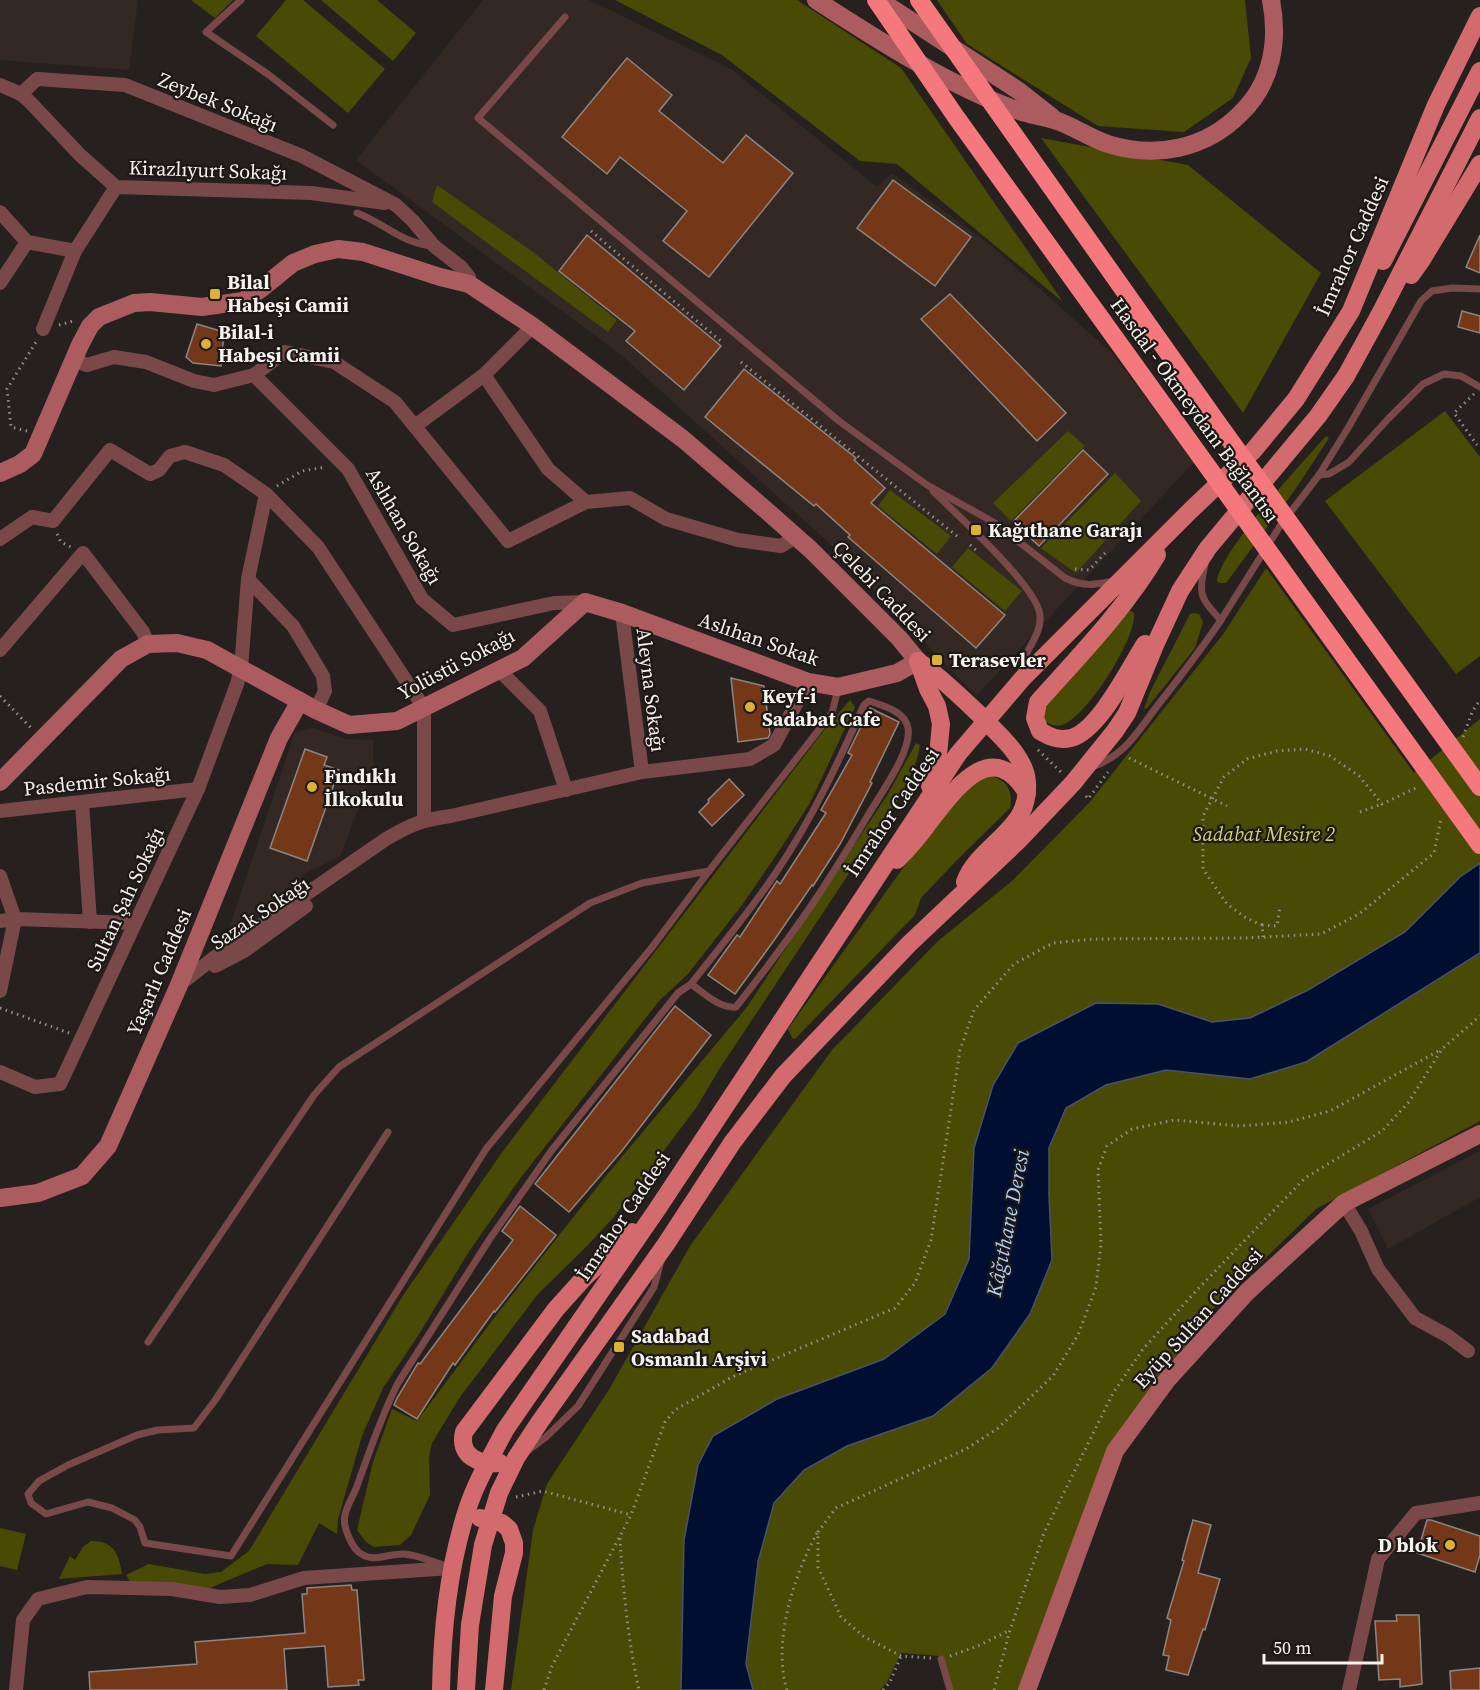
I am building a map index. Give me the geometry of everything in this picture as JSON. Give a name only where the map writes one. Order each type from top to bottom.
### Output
[{"type":"highway","name":"Hasdal - Okmeydanı Bağlantısı","points":[[876,0],[956,117],[1480,845]]},
{"type":"highway","name":"Hasdal - Okmeydanı Bağlantısı","points":[[919,0],[1212,415],[1480,787]]},
{"type":"main road","points":[[816,0],[869,34],[967,88],[1020,112],[1056,120],[1107,143],[1127,149],[1153,152],[1206,140],[1227,128],[1249,106],[1267,72],[1275,36],[1271,0]]},
{"type":"main road","points":[[876,0],[1019,91],[1056,120]]},
{"type":"main road","name":"İmrahor Caddesi","points":[[441,1690],[441,1659],[452,1568],[464,1521],[487,1464],[512,1421],[658,1208],[958,754],[1022,680],[1253,451],[1296,399],[1351,310],[1436,105],[1480,16]]},
{"type":"main road","points":[[1351,310],[1378,271],[1396,238],[1478,76]]},
{"type":"main road","points":[[1168,535],[1133,591],[1038,702],[1035,718],[1040,731],[1062,739],[1074,737],[1084,730],[1119,689],[1143,646],[1208,548],[1318,416],[1346,376],[1381,312],[1480,118]]},
{"type":"main road","points":[[1381,312],[1421,261],[1480,164]]},
{"type":"main road","name":"Çelebi Caddesi","points":[[0,473],[20,464],[33,454],[80,345],[99,317],[134,303],[150,302],[202,307],[243,301],[293,263],[315,254],[338,249],[363,252],[440,277],[467,289],[529,329],[683,439],[893,632],[918,661]]},
{"type":"main road","name":"Çelebi Caddesi","points":[[0,486],[13,482],[29,471],[42,456],[56,431],[91,340],[102,329],[118,319],[148,311],[194,318],[236,313],[252,306],[280,282],[302,268],[320,262],[345,260],[366,263],[467,289]]},
{"type":"main road","points":[[466,1690],[470,1625],[476,1583],[490,1521],[500,1492],[516,1458],[666,1244],[732,1143],[783,1076],[909,944],[1018,841],[1084,770],[1127,713],[1180,591]]},
{"type":"main road","name":"Aslıhan Sokak","points":[[585,602],[622,613],[808,682],[838,687],[897,673],[918,661]]},
{"type":"main road","name":"Yolüstü Sokağı","points":[[148,644],[177,643],[207,650],[349,725],[397,721],[522,658],[585,602]]},
{"type":"main road","points":[[0,782],[121,659],[148,644]]},
{"type":"main road","points":[[918,661],[962,697],[1001,736],[1017,757],[1027,780],[1023,810],[978,861],[967,876],[960,895]]},
{"type":"main road","points":[[918,661],[937,706],[941,723],[938,755],[928,797]]},
{"type":"main road","name":"Yaşarlı Caddesi","points":[[0,1198],[38,1193],[82,1176],[108,1146],[179,985],[279,738],[308,705]]},
{"type":"main road","points":[[869,888],[910,847],[952,793],[978,771],[996,767],[1006,770],[1015,776],[1027,793]]},
{"type":"main road","name":"Eyüp Sultan Caddesi","points":[[1027,1690],[1115,1450],[1167,1380],[1247,1292],[1344,1203],[1480,1134]]},
{"type":"main road","points":[[516,1458],[499,1464],[487,1464],[476,1460],[464,1451],[462,1442],[464,1432],[563,1301],[607,1255],[658,1208]]},
{"type":"main road","points":[[464,1521],[472,1518],[502,1523],[508,1529],[514,1543],[514,1553],[504,1596],[494,1690]]},
{"type":"street","name":"Zeybek Sokağı","points":[[21,94],[37,79],[125,85],[302,156],[396,205],[434,246],[461,267],[469,277],[467,289]]},
{"type":"street","points":[[0,85],[21,94]]},
{"type":"street","name":"Kirazlıyurt Sokağı","points":[[21,94],[116,188],[311,193],[396,205]]},
{"type":"street","points":[[43,329],[75,251],[116,188]]},
{"type":"street","points":[[0,212],[27,242],[75,251]]},
{"type":"street","points":[[0,283],[27,242]]},
{"type":"street","points":[[415,426],[484,375],[529,329]]},
{"type":"street","points":[[81,363],[87,365],[114,357],[146,362],[194,381],[214,385],[254,375],[285,352],[334,362],[395,402],[508,541],[586,502],[630,498],[666,519],[738,540],[781,546],[792,538]]},
{"type":"street","name":"Aslıhan Sokağı","points":[[254,375],[348,469],[422,599],[453,625],[554,603],[585,602]]},
{"type":"street","points":[[484,375],[548,469],[586,502]]},
{"type":"street","points":[[0,539],[32,517],[52,521],[110,450],[150,474],[159,470],[170,456],[185,452],[224,465],[266,494],[318,547],[424,708],[424,820]]},
{"type":"street","name":"Sultan Şah Sokağı","points":[[0,1072],[35,1087],[60,1084],[198,789],[241,668],[248,579],[266,494]]},
{"type":"street","points":[[0,650],[83,553],[143,632],[148,644]]},
{"type":"street","points":[[248,579],[293,626],[323,676],[325,691],[308,705]]},
{"type":"street","name":"Aleyna Sokağı","points":[[622,613],[642,772]]},
{"type":"street","points":[[499,670],[540,711],[566,790]]},
{"type":"street","name":"Sazak Sokağı","points":[[179,985],[215,957],[386,839],[424,820],[451,816],[642,772],[750,759],[774,746],[808,682]]},
{"type":"street","name":"Pasdemir Sokağı","points":[[0,811],[198,789]]},
{"type":"street","points":[[82,802],[90,922]]},
{"type":"street","points":[[0,876],[15,919],[0,991]]},
{"type":"street","points":[[0,921],[15,919],[135,923]]},
{"type":"street","points":[[1344,1203],[1361,1231],[1378,1269],[1415,1318],[1449,1336],[1468,1351]]},
{"type":"street","points":[[1349,1690],[1378,1559],[1416,1513],[1480,1503]]},
{"type":"street","points":[[16,1690],[23,1620],[38,1599],[87,1587],[172,1588],[220,1597],[240,1596],[304,1578],[452,1568]]},
{"type":"lane","points":[[241,0],[206,32],[269,75],[333,125]]},
{"type":"lane","points":[[565,17],[478,118],[839,421],[927,485],[995,523],[1065,578],[1076,584],[1090,586],[1122,580]]},
{"type":"lane","points":[[357,213],[376,220],[393,233],[414,244],[434,246]]},
{"type":"lane","points":[[1084,770],[1106,762],[1134,739],[1199,653],[1280,526],[1318,475],[1348,428],[1421,301],[1432,291],[1452,288],[1480,289]]},
{"type":"lane","points":[[1318,475],[1329,474],[1349,462],[1423,384],[1444,374],[1461,376],[1480,388]]},
{"type":"lane","points":[[927,485],[1008,566],[1036,602],[1040,613],[1040,623],[1020,668],[1022,680]]},
{"type":"lane","points":[[1208,548],[1200,589],[1205,604],[1221,620]]},
{"type":"lane","points":[[388,1132],[216,1399],[194,1428],[137,1435],[68,1465],[39,1481],[28,1494],[31,1503],[46,1514],[88,1502],[112,1508],[135,1520],[145,1543],[231,1556],[486,1149],[653,946],[832,713],[838,687]]},
{"type":"lane","points":[[452,1568],[417,1556],[401,1554],[363,1556],[354,1547],[348,1534],[344,1517],[386,1406],[398,1383],[489,1240],[552,1150],[678,993],[691,984],[777,871],[815,806],[864,705],[869,701],[901,714],[909,731],[907,743],[892,775],[830,878],[780,950],[736,1007],[729,1008],[721,1004],[691,984]]},
{"type":"lane","points":[[148,1342],[314,1095],[339,1067],[590,903],[642,883],[709,871]]},
{"type":"lane","points":[[941,1659],[950,1690]]},
{"type":"path","points":[[591,231],[723,343]]},
{"type":"path","points":[[41,435],[11,427],[7,388],[43,329]]},
{"type":"path","points":[[741,362],[958,537]]},
{"type":"path","points":[[1477,445],[1454,413],[1480,388]]},
{"type":"path","points":[[266,494],[284,480],[302,471],[326,467],[348,469]]},
{"type":"path","points":[[52,521],[61,542],[71,547],[82,544],[86,546],[83,553]]},
{"type":"path","points":[[1072,569],[1089,570],[1107,551]]},
{"type":"path","points":[[0,696],[43,739]]},
{"type":"path","points":[[1461,742],[1472,712],[1480,700]]},
{"type":"path","points":[[1280,908],[1277,926],[1262,925],[1246,918],[1227,904],[1203,869],[1203,816],[1224,777],[1247,759],[1277,751],[1305,749],[1330,756],[1359,776],[1382,804]]},
{"type":"path","points":[[1122,755],[1227,806]]},
{"type":"path","points":[[1086,796],[1088,799],[1108,772]]},
{"type":"path","points":[[1360,812],[1421,786]]},
{"type":"path","points":[[544,1690],[552,1666],[631,1515],[664,1422],[675,1410],[732,1377],[895,1308],[915,1283],[931,1240],[960,1050],[974,1010],[1014,964],[1053,943],[1094,939],[1263,938],[1321,934],[1359,914],[1434,853],[1441,818]]},
{"type":"path","points":[[1262,925],[1263,938]]},
{"type":"path","points":[[0,1008],[82,1038]]},
{"type":"path","points":[[787,1690],[782,1662],[785,1622],[803,1559],[818,1532],[836,1508],[966,1449],[997,1429],[1053,1376],[1078,1335],[1096,1287],[1101,1244],[1098,1170],[1107,1146],[1132,1129],[1173,1120],[1240,1126],[1289,1122],[1330,1111],[1442,1049]]},
{"type":"path","points":[[511,1498],[543,1491],[631,1515]]},
{"type":"path","points":[[818,1532],[818,1567],[841,1617],[863,1636],[902,1656],[941,1659],[978,1646],[1010,1629]]},
{"type":"path","points":[[620,1536],[630,1647],[639,1690]]},
{"type":"path","points":[[883,1690],[890,1682],[902,1656]]},
{"type":"shaded area","points":[[0,0],[138,0],[129,70],[0,60]]},
{"type":"shaded area","points":[[483,0],[589,0],[731,69],[877,187],[892,173],[988,243],[1113,354],[1194,462],[976,696],[829,543],[619,353],[356,160]]},
{"type":"shaded area","points":[[313,728],[346,739],[373,740],[373,770],[340,857],[311,870],[226,937],[295,732]]},
{"type":"shaded area","points":[[1480,1151],[1480,1197],[1388,1249],[1368,1209]]},
{"type":"green space","points":[[191,0],[233,0],[215,18]]},
{"type":"green space","points":[[286,0],[303,0],[385,69],[348,113],[256,36]]},
{"type":"green space","points":[[321,0],[377,0],[416,33],[393,61]]},
{"type":"green space","points":[[615,0],[797,0],[901,68],[1063,302],[897,164],[860,161],[722,55]]},
{"type":"green space","points":[[937,0],[1245,0],[1251,58],[1233,98],[1184,132],[1098,126],[967,44]]},
{"type":"green space","points":[[1041,138],[1188,165],[1321,273],[1243,413]]},
{"type":"green space","points":[[437,185],[533,252],[617,320],[608,332],[432,202]]},
{"type":"green space","points":[[1445,411],[1480,457],[1480,656],[1456,674],[1325,501]]},
{"type":"green space","points":[[1068,431],[1085,446],[1011,521],[993,503]]},
{"type":"green space","points":[[1326,436],[1329,438],[1295,490],[1226,583],[1219,583],[1217,581],[1222,567],[1232,549],[1282,485]]},
{"type":"green space","points":[[1115,473],[1141,501],[1076,573],[1041,548]]},
{"type":"green space","points":[[890,490],[951,536],[937,554],[878,506]]},
{"type":"green space","points":[[968,548],[1022,591],[1005,611],[952,567]]},
{"type":"green space","name":"Sadabat Mesire 2","points":[[1266,568],[1414,773],[1480,719],[1480,863],[1460,877],[1405,932],[1308,990],[1250,1018],[1212,1022],[1158,1004],[974,1148],[969,1259],[945,1314],[884,1359],[777,1399],[713,1436],[698,1465],[684,1540],[681,1690],[511,1690],[533,1530],[547,1484],[610,1388],[690,1246],[832,1050],[938,941],[1012,881],[1089,803],[1224,633]]},
{"type":"green space","points":[[1128,609],[1134,613],[1133,625],[1119,658],[1096,693],[1084,708],[1062,725],[1044,721],[1044,705]]},
{"type":"green space","points":[[1190,614],[1199,614],[1203,622],[1195,648],[1144,709],[1150,692]]},
{"type":"green space","points":[[850,700],[855,707],[810,803],[779,851],[742,905],[688,974],[659,1001],[519,1180],[468,1253],[383,1388],[362,1436],[338,1519],[337,1534],[319,1523],[298,1565],[267,1564],[205,1590],[132,1585],[126,1575],[149,1564],[205,1574],[221,1572],[249,1551],[402,1297],[503,1151],[828,725]]},
{"type":"green space","points":[[916,743],[920,745],[917,760],[897,801],[720,1068],[696,1108],[613,1218],[538,1294],[460,1397],[432,1443],[429,1457],[430,1495],[411,1535],[400,1545],[374,1547],[366,1542],[357,1530],[373,1462],[392,1409],[417,1421],[494,1318],[601,1182],[747,1007],[888,794]]},
{"type":"green space","points":[[992,776],[1006,784],[1011,797],[1010,808],[921,898],[915,915],[795,1039],[792,1038],[788,1029],[908,861],[973,782]]},
{"type":"green space","points":[[1480,954],[1480,1121],[1316,1209],[1208,1314],[1109,1454],[1025,1690],[953,1690],[940,1656],[901,1653],[887,1682],[880,1690],[753,1690],[746,1664],[758,1562],[774,1503],[804,1470],[847,1446],[933,1416],[992,1368],[1049,1195],[1049,1148],[1066,1108],[1106,1085],[1166,1070],[1250,1079],[1306,1062]]},
{"type":"green space","points":[[0,1528],[26,1534],[17,1570],[0,1566]]},
{"type":"green space","points":[[91,1541],[105,1543],[114,1550],[122,1574],[59,1579],[70,1556],[75,1560],[83,1547]]},
{"type":"water","name":"Kâğıthane Deresi","points":[[1480,863],[1480,953],[1306,1062],[1250,1079],[1166,1070],[1106,1085],[1066,1108],[1049,1148],[1052,1260],[1030,1314],[992,1368],[933,1416],[847,1446],[804,1470],[774,1503],[758,1562],[746,1664],[753,1690],[681,1690],[684,1540],[698,1465],[713,1436],[777,1399],[884,1359],[945,1314],[969,1259],[974,1148],[993,1085],[1018,1043],[1096,1003],[1158,1004],[1212,1022],[1250,1018],[1308,990],[1405,932],[1460,877]]},
{"type":"building","points":[[627,58],[672,95],[659,111],[723,163],[746,135],[793,173],[709,277],[663,241],[687,211],[620,157],[607,174],[562,137]]},
{"type":"building","points":[[893,180],[971,237],[935,286],[857,228]]},
{"type":"building","points":[[587,235],[721,346],[684,390],[626,341],[635,331],[559,271]]},
{"type":"building","points":[[1480,235],[1480,273],[1466,267]]},
{"type":"building","points":[[950,294],[1066,413],[1037,441],[921,319]]},
{"type":"building","points":[[1462,311],[1480,316],[1480,333],[1458,327]]},
{"type":"building","name":"Bilal-i Habeşi Camii","points":[[197,324],[224,332],[221,366],[193,363],[186,357]]},
{"type":"building","points":[[744,369],[856,458],[854,460],[885,488],[871,503],[1005,615],[976,648],[848,537],[850,535],[816,504],[814,506],[705,417]]},
{"type":"building","points":[[1083,450],[1108,474],[1039,546],[1013,522]]},
{"type":"building","points":[[731,678],[764,686],[770,734],[768,738],[738,742]]},
{"type":"building","points":[[870,708],[899,722],[870,782],[872,783],[840,844],[813,886],[735,994],[708,975],[737,935],[740,937],[777,881],[780,884],[826,813],[821,810],[852,755],[848,753]]},
{"type":"building","points":[[305,749],[327,757],[324,765],[339,770],[307,861],[270,848]]},
{"type":"building","points":[[729,779],[744,795],[712,826],[699,812]]},
{"type":"building","points":[[675,1006],[711,1035],[621,1152],[569,1212],[535,1184]]},
{"type":"building","points":[[520,1206],[556,1235],[494,1311],[455,1365],[453,1363],[417,1419],[394,1405],[397,1398],[418,1363],[420,1364],[513,1240],[502,1231]]},
{"type":"building","points":[[1193,1520],[1211,1525],[1198,1573],[1220,1579],[1205,1630],[1203,1629],[1188,1675],[1166,1670],[1169,1656],[1163,1655],[1171,1620],[1167,1618],[1184,1561],[1182,1560]]},
{"type":"building","name":"D blok","points":[[1427,1520],[1480,1536],[1480,1555],[1475,1572],[1417,1553]]},
{"type":"building","points":[[351,1585],[352,1590],[357,1590],[364,1680],[358,1680],[359,1685],[328,1687],[325,1646],[284,1649],[287,1690],[90,1690],[89,1672],[197,1664],[195,1642],[305,1633],[302,1594],[307,1594],[307,1588]]},
{"type":"building","points":[[1396,1615],[1419,1615],[1422,1684],[1400,1687],[1400,1679],[1379,1680],[1375,1621],[1397,1621]]},
{"type":"building","points":[[1480,1668],[1480,1690],[1451,1690],[1450,1671]]},
{"type":"place","name":"Bilal Habeşi Camii","points":[[215,294]]},
{"type":"place","name":"Bilal-i Habeşi Camii","points":[[206,344]]},
{"type":"place","name":"Kağıthane Garajı","points":[[976,530]]},
{"type":"place","name":"Terasevler","points":[[937,660]]},
{"type":"place","name":"Keyf-i Sadabat Cafe","points":[[750,707]]},
{"type":"place","name":"Fındıklı İlkokulu","points":[[312,787]]},
{"type":"place","name":"Sadabad Osmanlı Arşivi","points":[[619,1347]]},
{"type":"place","name":"D blok","points":[[1450,1545]]}]
